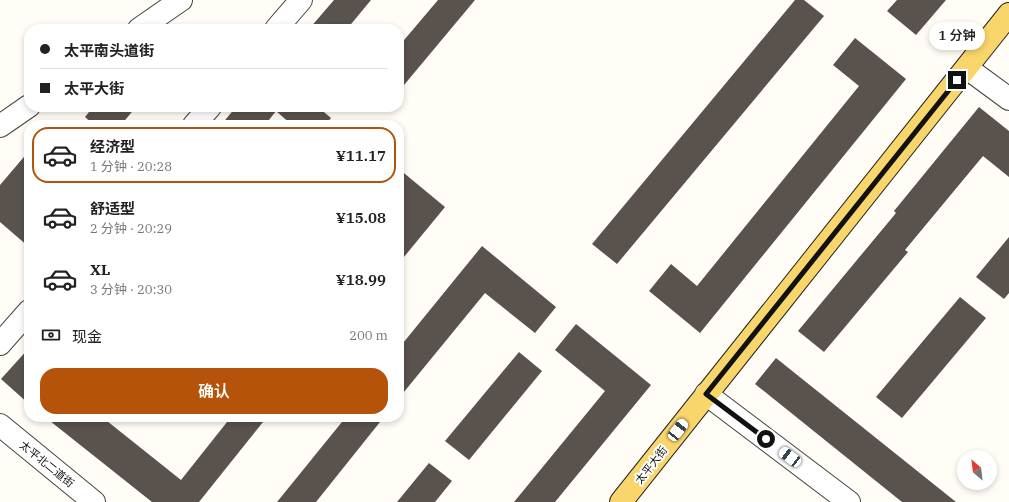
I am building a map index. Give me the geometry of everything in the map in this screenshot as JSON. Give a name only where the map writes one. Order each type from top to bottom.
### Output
[{"type":"main road","name":"太平大街","points":[[621,502],[1009,14]]},
{"type":"street","points":[[146,24],[181,0]]},
{"type":"street","points":[[280,24],[301,0]]},
{"type":"street","points":[[967,68],[1009,99]]},
{"type":"street","points":[[0,126],[24,109]]},
{"type":"street","points":[[198,120],[206,112]]},
{"type":"street","points":[[0,344],[24,317]]},
{"type":"street","points":[[706,394],[849,502]]},
{"type":"street","name":"太平北二道街","points":[[0,425],[94,502]]},
{"type":"building","points":[[334,0],[371,0],[351,24],[313,24]]},
{"type":"building","points":[[438,0],[475,0],[404,85],[404,40]]},
{"type":"building","points":[[795,0],[804,0],[824,16],[617,264],[592,244]]},
{"type":"building","points":[[897,0],[946,0],[916,35],[887,11]]},
{"type":"building","points":[[855,38],[906,79],[700,333],[649,291],[671,264],[697,286],[859,86],[833,65]]},
{"type":"building","points":[[979,107],[1009,131],[1009,177],[983,156],[905,250],[908,252],[824,352],[798,331],[896,213],[894,211]]},
{"type":"building","points":[[89,112],[132,112],[125,120],[88,120],[85,117]]},
{"type":"building","points":[[232,112],[275,112],[269,120],[225,120]]},
{"type":"building","points":[[277,112],[324,112],[331,118],[329,120],[286,120]]},
{"type":"building","points":[[24,157],[24,243],[0,222],[0,185]]},
{"type":"building","points":[[404,173],[445,207],[404,257]]},
{"type":"building","points":[[1009,237],[1009,293],[1004,299],[976,277]]},
{"type":"building","points":[[482,246],[556,307],[535,333],[485,293],[404,392],[404,342]]},
{"type":"building","points":[[960,297],[986,318],[902,418],[876,397]]},
{"type":"building","points":[[576,324],[651,385],[555,502],[514,502],[605,391],[555,350]]},
{"type":"building","points":[[519,352],[542,371],[469,460],[445,441]]},
{"type":"building","points":[[24,354],[24,400],[1,379]]},
{"type":"building","points":[[776,358],[956,502],[902,502],[755,384]]},
{"type":"building","points":[[51,422],[108,422],[181,480],[227,422],[263,422],[199,502],[152,502]]},
{"type":"building","points":[[342,422],[380,422],[316,502],[277,502]]},
{"type":"building","points":[[429,463],[452,481],[435,502],[397,502]]},
{"type":"route","points":[[766,439],[706,394],[957,80]]}]
